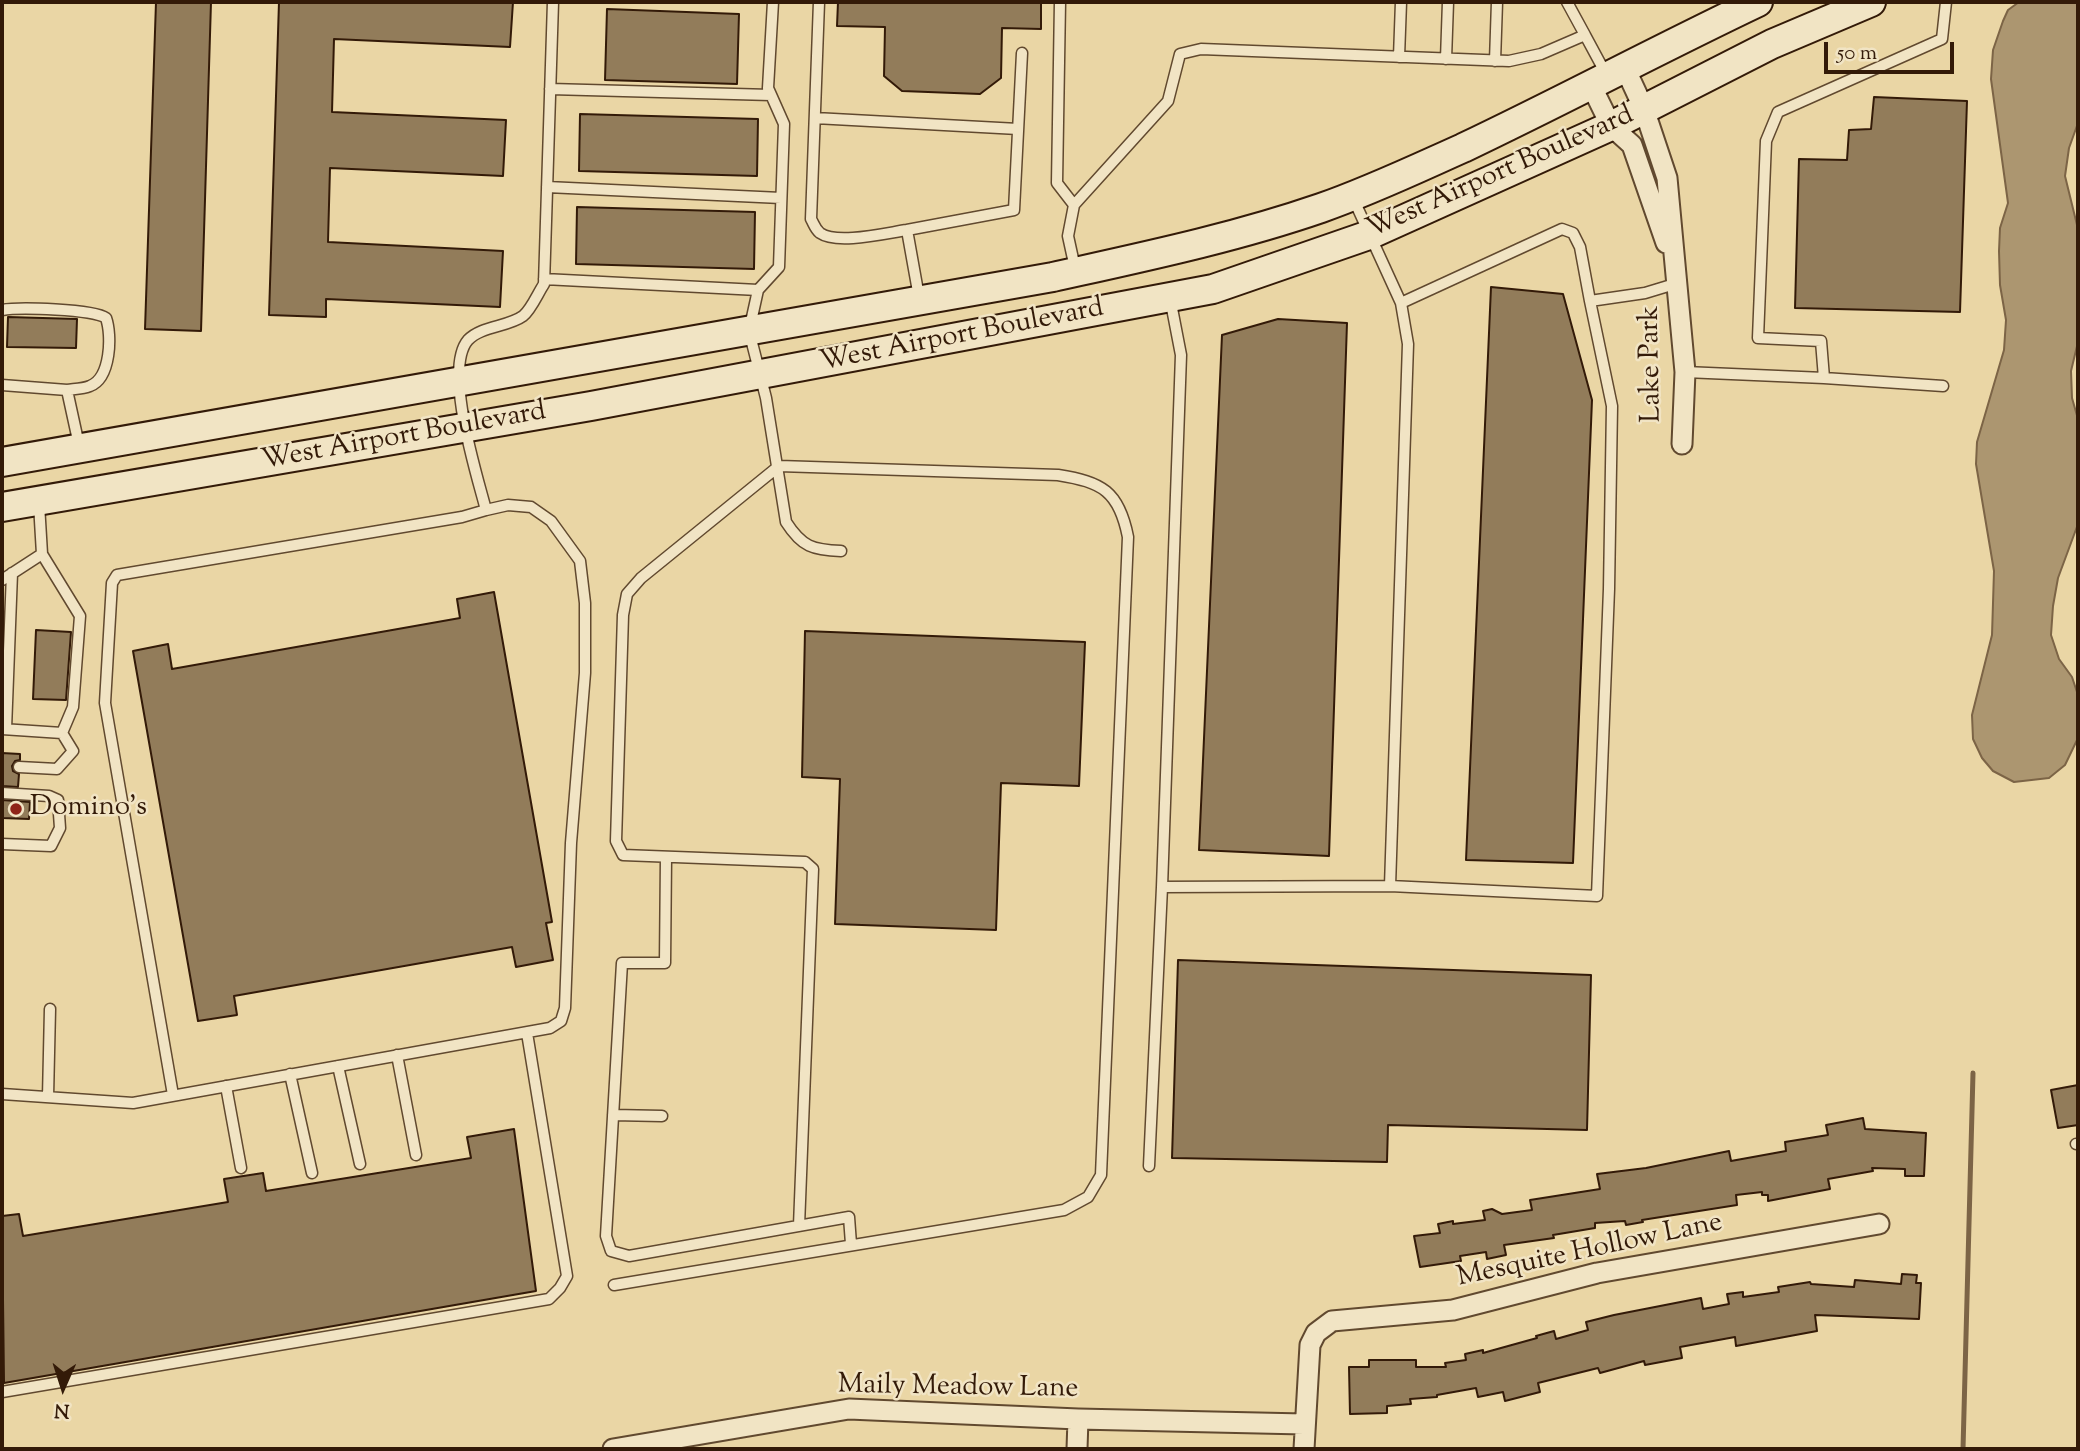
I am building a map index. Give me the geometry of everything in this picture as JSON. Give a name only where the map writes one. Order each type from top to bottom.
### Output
[{"type":"main road","name":"West Airport Boulevard","points":[[2,463],[920,301],[1076,272],[1201,243],[1321,208],[1416,170],[1758,2]]},
{"type":"main road","name":"West Airport Boulevard","points":[[2,507],[761,375],[1213,289],[1369,234],[1611,126],[1772,44],[1871,2]]},
{"type":"street","name":"Lake Park","points":[[1608,77],[1644,109],[1667,178],[1679,283],[1685,372],[1682,444]]},
{"type":"street","name":"Lake Park","points":[[1608,77],[1611,126],[1632,145],[1679,283]]},
{"type":"street","name":"Mesquite Hollow Lane","points":[[1304,1424],[1310,1345],[1316,1333],[1326,1324],[1338,1319],[1453,1310],[1597,1273],[1879,1224]]},
{"type":"street","name":"Maily Meadow Lane","points":[[613,1449],[685,1443],[849,1409],[1078,1419],[1304,1424]]},
{"type":"street","points":[[1077,1449],[1078,1419]]},
{"type":"street","points":[[1304,1424],[1304,1449]]},
{"type":"lane","points":[[486,510],[465,428],[459,382],[461,355],[469,339],[523,316],[544,284],[553,2]]},
{"type":"lane","points":[[773,2],[768,88],[784,124],[779,267],[758,290],[750,331],[779,466],[781,501],[786,523],[796,538],[814,549],[841,551]]},
{"type":"lane","points":[[819,2],[811,219],[817,231],[828,237],[852,237],[907,230],[1014,210],[1022,53]]},
{"type":"lane","points":[[1060,2],[1057,183],[1074,205]]},
{"type":"lane","points":[[1399,57],[1401,2]]},
{"type":"lane","points":[[1446,59],[1448,2]]},
{"type":"lane","points":[[1494,61],[1497,2]]},
{"type":"lane","points":[[1567,2],[1608,77]]},
{"type":"lane","points":[[1824,378],[1821,341],[1758,338],[1766,141],[1778,112],[1942,40],[1946,2]]},
{"type":"lane","points":[[1076,272],[1068,236],[1074,205],[1168,101],[1180,54],[1201,49],[1509,61],[1541,54],[1585,35]]},
{"type":"lane","points":[[550,89],[771,94]]},
{"type":"lane","points":[[815,118],[1018,129]]},
{"type":"lane","points":[[547,187],[781,198]]},
{"type":"lane","points":[[1352,196],[1401,303],[1408,344],[1390,886]]},
{"type":"lane","points":[[1162,887],[1390,886],[1597,895],[1609,589],[1612,406],[1580,247],[1573,233],[1562,229],[1401,303]]},
{"type":"lane","points":[[907,230],[920,301]]},
{"type":"lane","points":[[544,279],[758,290]]},
{"type":"lane","points":[[1590,301],[1645,293],[1679,283]]},
{"type":"lane","points":[[1149,1166],[1181,355],[1170,297]]},
{"type":"lane","points":[[2,310],[16,308],[94,312],[106,318],[108,325],[107,360],[102,374],[90,386],[67,390],[2,385]]},
{"type":"lane","points":[[1685,372],[1943,386]]},
{"type":"lane","points":[[67,390],[80,449]]},
{"type":"lane","points":[[614,1285],[1064,1210],[1088,1197],[1101,1175],[1128,537],[1123,513],[1110,494],[1088,480],[1058,475],[779,466],[641,578],[627,594],[623,615],[616,841],[623,855],[805,862],[813,869],[799,1226]]},
{"type":"lane","points":[[39,500],[42,554],[80,616],[73,707],[62,733]]},
{"type":"lane","points":[[2,1094],[134,1103],[527,1033],[550,1028],[561,1021],[565,1008],[571,843],[585,673],[584,603],[580,561],[551,521],[531,507],[508,505],[462,517],[117,575],[111,583],[105,703],[173,1095]]},
{"type":"lane","points":[[2,580],[42,554]]},
{"type":"lane","points":[[12,573],[6,629],[4,729],[62,733]]},
{"type":"lane","points":[[19,767],[57,769],[73,751],[62,733]]},
{"type":"lane","points":[[2,793],[49,796],[58,800],[60,828],[51,846],[2,844]]},
{"type":"lane","points":[[666,857],[665,963],[622,963],[606,1236],[611,1251],[629,1256],[849,1217],[851,1244]]},
{"type":"lane","points":[[48,1097],[50,1009]]},
{"type":"lane","points":[[2,1392],[549,1299],[561,1288],[567,1276],[527,1033]]},
{"type":"lane","points":[[397,1055],[416,1155]]},
{"type":"lane","points":[[338,1066],[360,1164]]},
{"type":"lane","points":[[290,1074],[312,1173]]},
{"type":"lane","points":[[226,1086],[241,1168]]},
{"type":"lane","points":[[613,1115],[662,1116]]},
{"type":"shaded area","points":[[2019,2],[2078,2],[2078,123],[2069,148],[2065,176],[2078,229],[2078,342],[2071,371],[2072,398],[2078,419],[2078,524],[2058,578],[2051,635],[2059,659],[2072,677],[2078,695],[2078,738],[2065,765],[2049,778],[2014,782],[1993,771],[1982,758],[1973,739],[1972,715],[1992,635],[1994,571],[1976,464],[1977,442],[2004,350],[2006,320],[2000,285],[1999,251],[2000,228],[2008,203],[1991,79],[1993,50],[2003,21],[2008,10]]},
{"type":"building","points":[[156,2],[211,2],[201,331],[145,329]]},
{"type":"building","points":[[279,2],[513,2],[510,47],[334,39],[332,112],[506,120],[503,176],[330,168],[328,242],[503,251],[500,307],[326,299],[326,317],[269,315]]},
{"type":"building","points":[[838,2],[1041,2],[1041,29],[1002,28],[1001,78],[980,94],[902,91],[884,76],[885,27],[837,26]]},
{"type":"building","points":[[607,9],[739,14],[737,84],[605,80]]},
{"type":"building","points":[[1874,97],[1967,101],[1960,312],[1795,308],[1799,159],[1847,160],[1849,130],[1871,129]]},
{"type":"building","points":[[580,114],[758,119],[757,176],[579,171]]},
{"type":"building","points":[[577,207],[755,212],[754,269],[576,264]]},
{"type":"building","points":[[1491,287],[1563,294],[1592,400],[1573,863],[1466,860]]},
{"type":"building","points":[[8,317],[77,319],[76,348],[7,347]]},
{"type":"building","points":[[1278,319],[1347,323],[1329,856],[1199,850],[1222,335]]},
{"type":"building","points":[[494,592],[552,922],[546,923],[553,960],[516,967],[512,947],[234,996],[237,1015],[198,1021],[133,651],[168,644],[172,669],[460,618],[457,599]]},
{"type":"building","points":[[36,630],[71,632],[66,700],[33,699]]},
{"type":"building","points":[[805,631],[1085,642],[1079,786],[1001,783],[996,930],[835,924],[840,779],[802,777]]},
{"type":"building","points":[[2,753],[20,754],[20,760],[15,761],[12,766],[13,771],[19,774],[18,787],[2,786]]},
{"type":"building","name":"Domino's","points":[[2,800],[30,802],[29,819],[2,818]]},
{"type":"building","points":[[1178,960],[1591,975],[1587,1130],[1388,1125],[1387,1162],[1172,1158]]},
{"type":"building","points":[[2078,1085],[2078,1125],[2058,1128],[2051,1090]]},
{"type":"building","points":[[1863,1118],[1865,1129],[1926,1133],[1924,1176],[1905,1176],[1905,1169],[1872,1168],[1873,1171],[1828,1179],[1830,1189],[1768,1201],[1768,1195],[1762,1195],[1762,1192],[1736,1195],[1737,1205],[1626,1225],[1625,1221],[1595,1223],[1595,1228],[1553,1235],[1554,1238],[1504,1245],[1506,1255],[1487,1259],[1486,1252],[1460,1256],[1461,1261],[1420,1267],[1414,1236],[1440,1233],[1438,1224],[1485,1220],[1483,1211],[1492,1209],[1502,1214],[1532,1210],[1530,1200],[1600,1189],[1597,1174],[1646,1168],[1729,1151],[1731,1161],[1786,1151],[1785,1142],[1828,1135],[1826,1125]]},
{"type":"building","points":[[514,1129],[536,1291],[4,1383],[2,1216],[19,1214],[23,1236],[228,1202],[224,1179],[263,1173],[266,1191],[471,1158],[467,1137]]},
{"type":"building","points":[[1902,1274],[1917,1275],[1916,1283],[1921,1283],[1919,1319],[1815,1315],[1817,1331],[1736,1346],[1735,1337],[1680,1347],[1682,1358],[1645,1365],[1644,1361],[1600,1373],[1598,1368],[1538,1383],[1540,1392],[1505,1401],[1503,1392],[1478,1397],[1476,1388],[1437,1397],[1410,1399],[1411,1404],[1387,1406],[1387,1413],[1350,1414],[1349,1367],[1369,1367],[1369,1360],[1416,1360],[1416,1367],[1446,1367],[1445,1363],[1466,1360],[1465,1354],[1483,1350],[1483,1353],[1554,1331],[1556,1339],[1588,1330],[1586,1322],[1614,1315],[1701,1298],[1703,1309],[1729,1304],[1727,1294],[1743,1292],[1743,1297],[1779,1292],[1778,1287],[1810,1282],[1854,1287],[1855,1280],[1901,1284]]},
{"type":"waterway","points":[[1963,1449],[1973,1073]]},
{"type":"place","name":"Domino's","points":[[16,809]]}]
